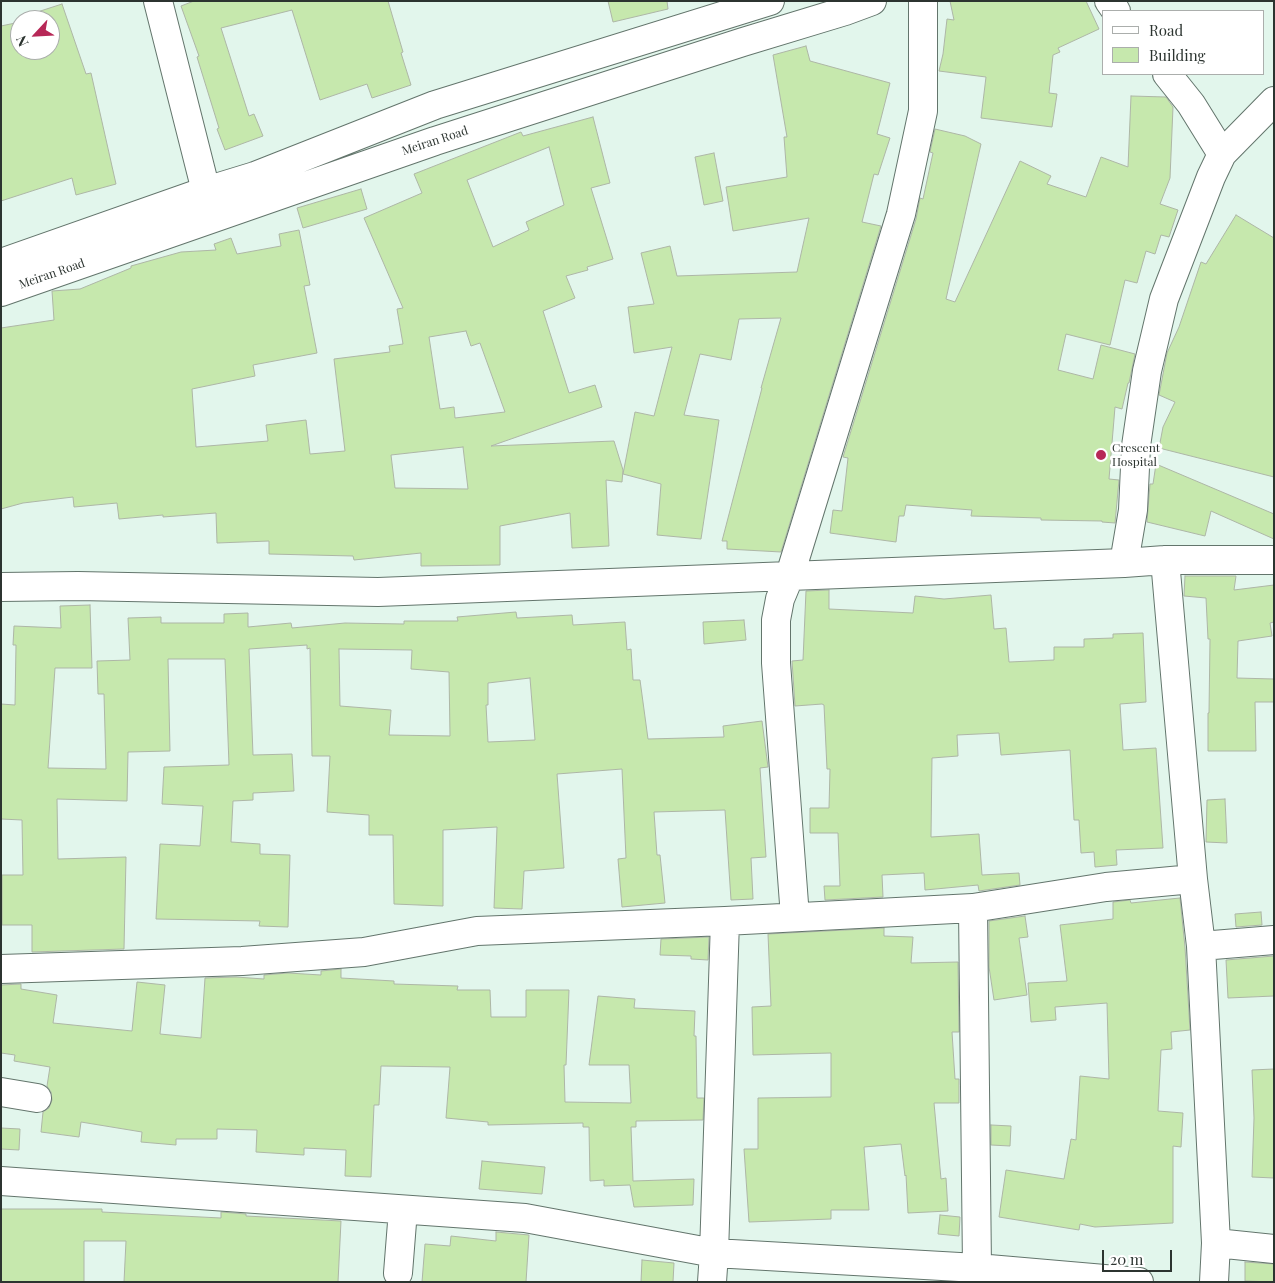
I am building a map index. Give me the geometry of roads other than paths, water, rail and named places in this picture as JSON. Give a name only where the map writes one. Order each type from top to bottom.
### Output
[{"type":"street","points":[[158,1],[206,191]]},
{"type":"street","points":[[1,263],[206,191],[255,176],[435,105],[770,1]]},
{"type":"street","name":"Meiran Road","points":[[1,292],[435,141],[743,42],[846,12],[872,1]]},
{"type":"street","points":[[795,917],[776,663],[776,620],[780,599],[790,575],[901,214],[923,111],[923,1]]},
{"type":"street","points":[[1167,75],[1191,104],[1222,154]]},
{"type":"street","points":[[1124,563],[1133,510],[1136,446],[1147,371],[1164,299],[1211,177],[1222,154],[1274,101]]},
{"type":"street","points":[[1,587],[378,592],[1165,560],[1274,560]]},
{"type":"street","points":[[1165,560],[1193,879],[1201,946],[1216,1244],[1214,1282]]},
{"type":"street","points":[[1,969],[242,961],[364,952],[477,931],[726,922],[973,908],[1106,887],[1193,879]]},
{"type":"street","points":[[973,908],[977,1268]]},
{"type":"street","points":[[712,1282],[726,922]]},
{"type":"street","points":[[1201,946],[1274,940]]},
{"type":"street","points":[[1,1092],[38,1098]]},
{"type":"street","points":[[1,1181],[525,1218],[714,1253],[977,1268],[1139,1282]]},
{"type":"street","points":[[398,1273],[403,1210]]},
{"type":"street","points":[[1216,1244],[1274,1249]]},
{"type":"place","name":"Crescent Hospital","points":[[1101,455]]}]
